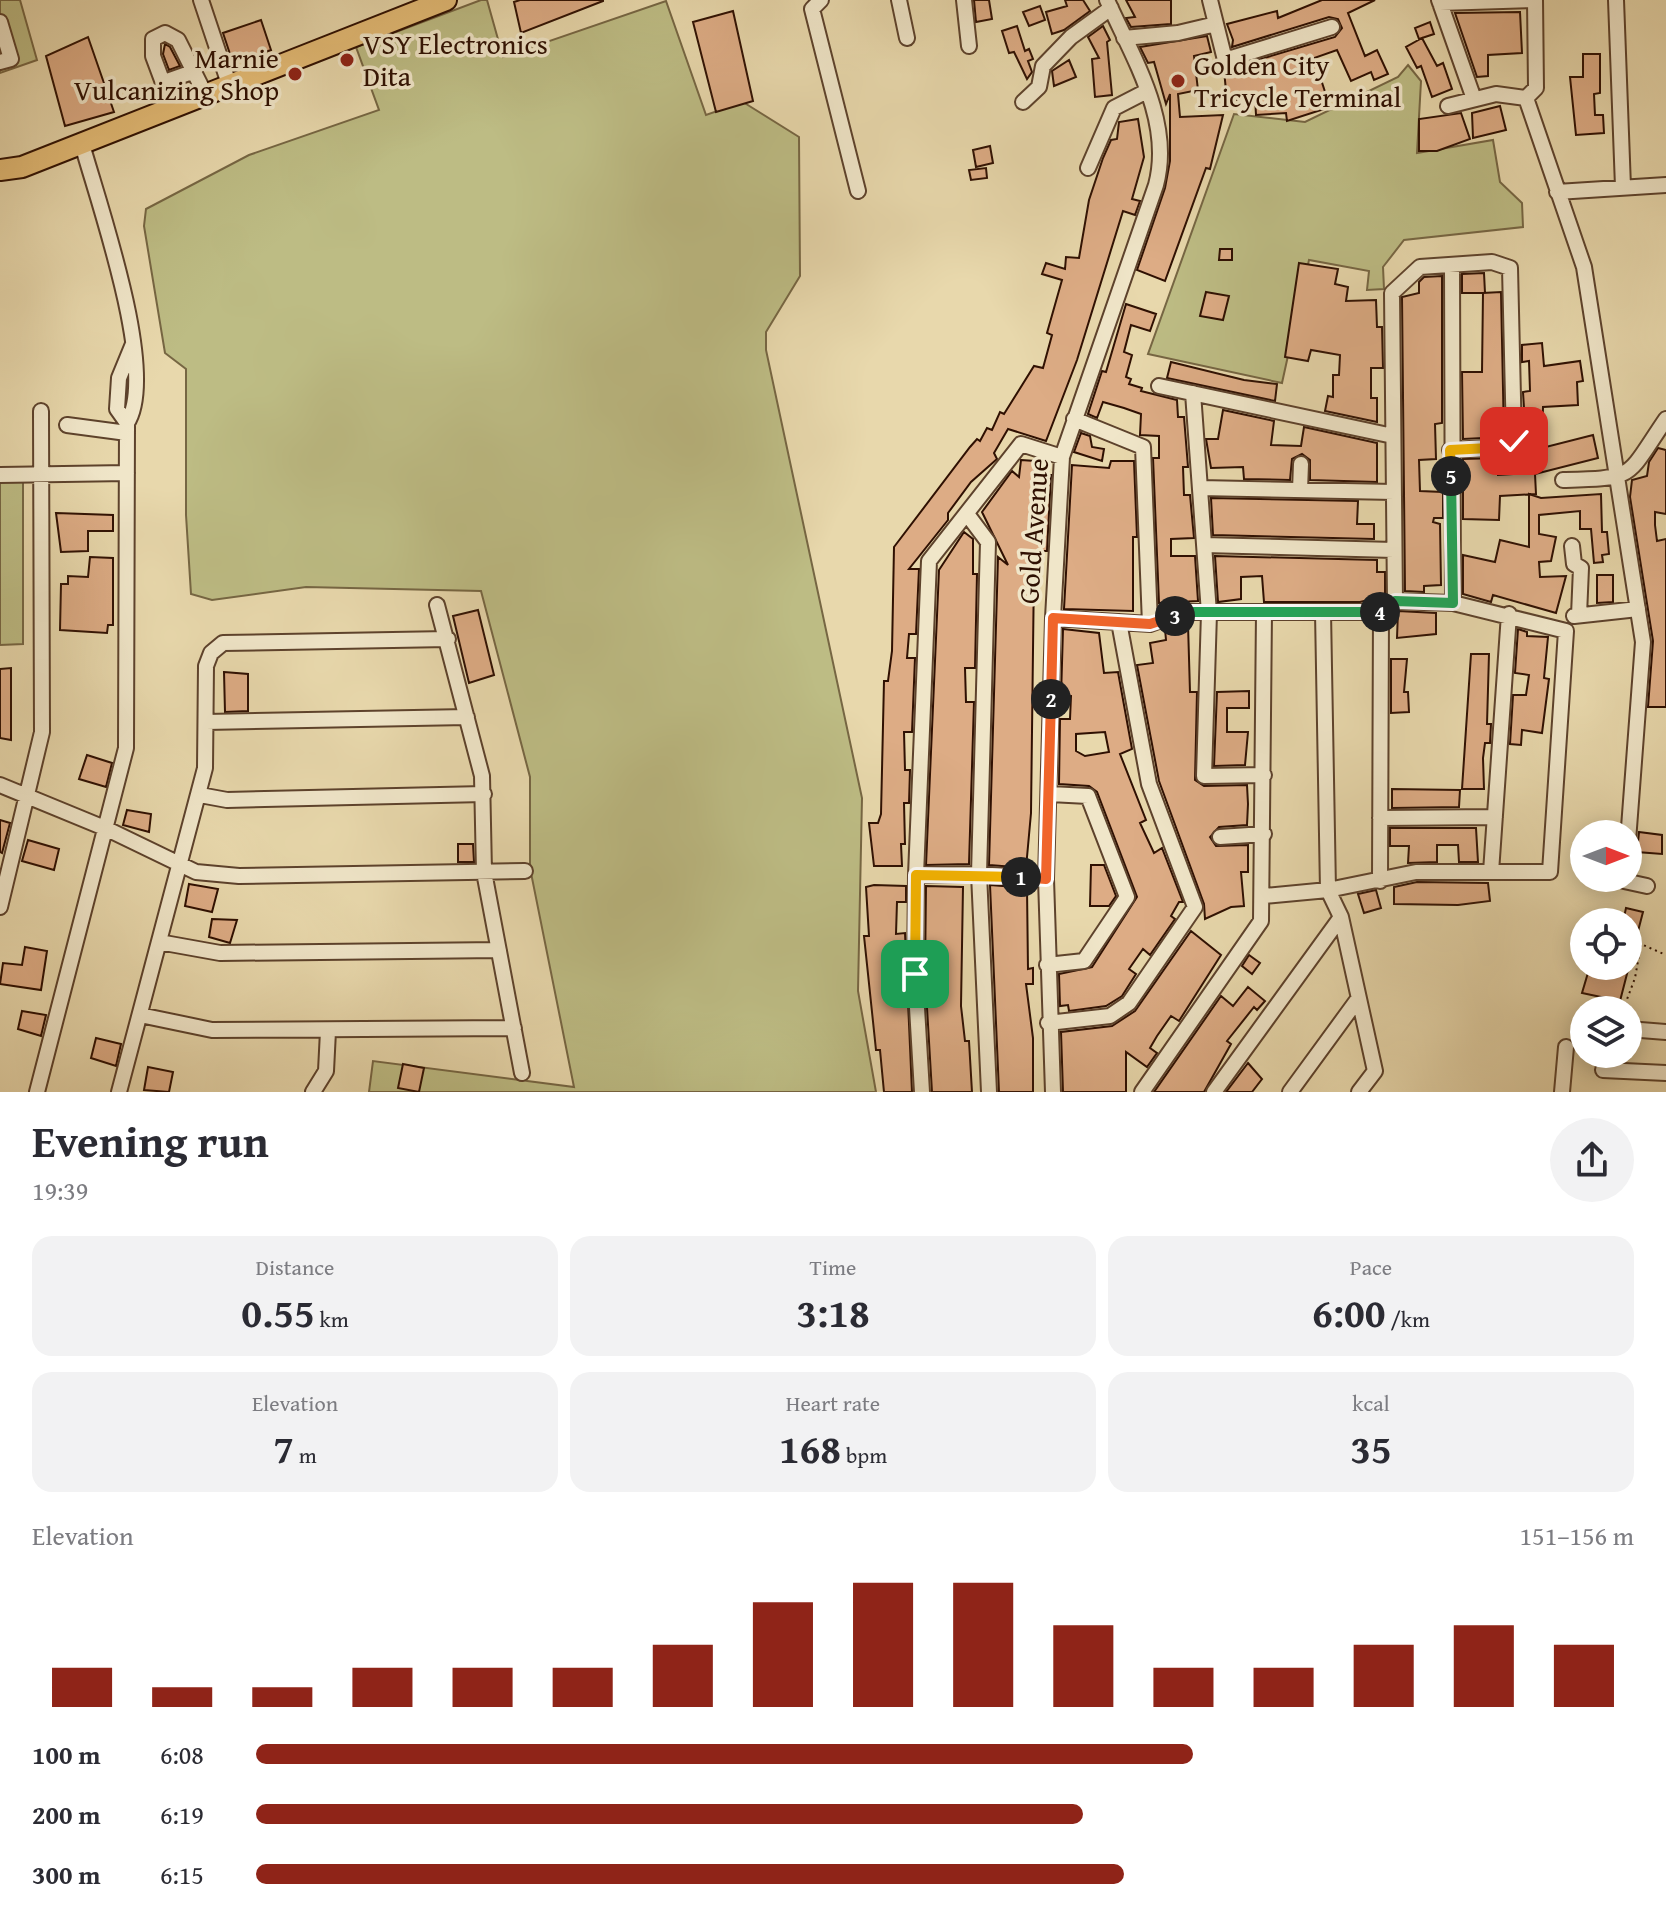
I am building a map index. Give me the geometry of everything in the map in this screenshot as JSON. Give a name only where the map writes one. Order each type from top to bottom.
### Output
[{"type":"highway","points":[[0,170],[22,167],[446,0]]},
{"type":"highway","points":[[0,184],[22,167]]},
{"type":"street","points":[[201,0],[229,84]]},
{"type":"street","points":[[821,0],[812,9],[858,191]]},
{"type":"street","points":[[899,0],[907,38]]},
{"type":"street","points":[[964,0],[969,46]]},
{"type":"street","points":[[1210,0],[1225,60],[1332,27]]},
{"type":"street","points":[[1474,99],[1439,1],[1533,0],[1536,88],[1526,98]]},
{"type":"street","points":[[1616,0],[1623,187]]},
{"type":"street","points":[[1023,102],[1039,87],[1043,66],[1109,4]]},
{"type":"street","name":"Gold Avenue","points":[[1053,1092],[1048,1023],[1046,879],[1053,618],[1062,457],[1161,166],[1163,144],[1147,91],[1109,4]]},
{"type":"street","points":[[0,22],[11,59],[0,62]]},
{"type":"street","points":[[1124,38],[1178,33],[1216,24]]},
{"type":"street","points":[[172,107],[151,46],[155,37],[165,33],[178,40],[205,94]]},
{"type":"street","points":[[164,82],[195,71]]},
{"type":"street","points":[[1088,168],[1114,108],[1147,91]]},
{"type":"street","points":[[1448,106],[1496,94],[1526,98]]},
{"type":"street","points":[[1526,98],[1584,267],[1643,642],[1630,820]]},
{"type":"street","points":[[37,1092],[126,748],[127,428],[135,411],[137,359],[115,259],[82,144]]},
{"type":"street","points":[[1557,192],[1666,185]]},
{"type":"street","points":[[1395,601],[1392,293],[1420,267],[1492,262],[1510,268],[1513,446],[1450,450]]},
{"type":"street","points":[[1452,265],[1450,450],[1453,603]]},
{"type":"street","points":[[1159,386],[1393,436]]},
{"type":"street","points":[[1193,393],[1209,613],[1204,776],[1264,775]]},
{"type":"street","points":[[0,907],[42,732],[41,411]]},
{"type":"street","points":[[1074,419],[1143,447],[1150,624]]},
{"type":"street","points":[[1563,480],[1616,479],[1627,474],[1666,419]]},
{"type":"street","points":[[67,425],[127,428]]},
{"type":"street","points":[[922,1092],[915,974],[916,875],[929,561],[1021,444],[1062,457]]},
{"type":"street","points":[[1300,490],[1301,464]]},
{"type":"street","points":[[0,475],[127,473]]},
{"type":"street","points":[[1200,488],[1394,492]]},
{"type":"street","points":[[967,514],[988,542],[979,874],[989,1092]]},
{"type":"street","points":[[1204,545],[1394,550]]},
{"type":"street","points":[[1572,546],[1574,564],[1581,568],[1577,615],[1638,609]]},
{"type":"street","points":[[1053,618],[1150,624],[1183,612],[1381,612],[1395,601],[1453,603],[1509,614],[1566,631],[1550,872],[1416,872],[1328,890],[1264,896]]},
{"type":"street","points":[[437,605],[448,639],[484,794],[484,872],[522,1073]]},
{"type":"street","points":[[1142,1092],[1261,921],[1264,896],[1264,612]]},
{"type":"street","points":[[1323,612],[1328,890],[1341,917],[1375,1071],[1359,1092]]},
{"type":"street","points":[[1380,881],[1381,612]]},
{"type":"street","points":[[1491,872],[1509,614]]},
{"type":"street","points":[[1048,1023],[1110,1016],[1129,1003],[1195,907],[1149,784],[1119,622]]},
{"type":"street","points":[[121,1092],[200,795],[205,768],[206,666],[211,653],[223,643],[448,639]]},
{"type":"street","points":[[206,722],[467,717]]},
{"type":"street","points":[[0,785],[107,829],[196,872],[239,876],[525,871]]},
{"type":"street","points":[[200,795],[227,800],[484,794]]},
{"type":"street","points":[[1047,965],[1084,961],[1127,897],[1088,796],[1050,794]]},
{"type":"street","points":[[1380,818],[1495,817]]},
{"type":"street","points":[[1220,837],[1264,834]]},
{"type":"street","points":[[916,875],[979,874],[1046,879]]},
{"type":"street","points":[[1642,885],[1647,886]]},
{"type":"street","points":[[1214,1092],[1341,917]]},
{"type":"street","points":[[159,942],[220,953],[499,950]]},
{"type":"street","points":[[1290,1092],[1358,999]]},
{"type":"street","points":[[140,1015],[212,1030],[514,1028]]},
{"type":"street","points":[[1642,1030],[1666,1032]]},
{"type":"street","points":[[313,1092],[326,1071],[328,1031]]},
{"type":"street","points":[[1562,1092],[1566,1047]]},
{"type":"street","points":[[1603,1070],[1666,1073]]},
{"type":"path","points":[[1628,996],[1641,944],[1666,955]]},
{"type":"shaded area","points":[[0,0],[20,0],[37,60],[0,73]]},
{"type":"shaded area","points":[[487,0],[503,57],[666,1],[706,115],[743,102],[799,137],[800,276],[766,332],[766,350],[862,798],[858,991],[876,1092],[369,1092],[373,1061],[574,1087],[530,868],[530,777],[481,591],[306,587],[212,600],[191,594],[186,515],[186,369],[165,353],[144,226],[146,209],[249,155],[379,110],[356,47]]},
{"type":"shaded area","points":[[1408,65],[1421,81],[1417,153],[1493,140],[1500,182],[1522,203],[1523,227],[1404,240],[1383,267],[1384,289],[1367,290],[1369,271],[1309,260],[1282,383],[1148,354],[1234,114],[1305,122],[1398,77]]},
{"type":"shaded area","points":[[23,473],[23,644],[0,645],[0,476]]},
{"type":"building","points":[[974,0],[989,0],[992,19],[976,22]]},
{"type":"building","points":[[1065,0],[1083,0],[1090,11],[1064,30],[1052,34],[1046,12],[1067,6]]},
{"type":"building","points":[[1126,0],[1171,0],[1171,24],[1131,27],[1126,18],[1135,17]]},
{"type":"building","points":[[1322,0],[1375,0],[1348,13],[1365,56],[1377,50],[1388,74],[1374,80],[1371,72],[1351,81],[1337,50],[1314,58],[1330,107],[1287,121],[1286,113],[1256,115],[1255,97],[1227,101],[1224,70],[1335,37],[1342,28],[1338,19],[1329,17],[1232,47],[1233,40],[1227,24],[1277,11],[1278,18]]},
{"type":"building","points":[[603,1],[521,33],[514,2]]},
{"type":"building","points":[[1040,6],[1045,20],[1029,26],[1023,12]]},
{"type":"building","points":[[733,11],[753,101],[716,112],[693,22]]},
{"type":"building","points":[[1520,12],[1522,53],[1488,55],[1488,76],[1477,77],[1455,13]]},
{"type":"building","points":[[261,20],[271,50],[233,63],[223,33]]},
{"type":"building","points":[[1430,22],[1434,34],[1419,39],[1415,28]]},
{"type":"building","points":[[1017,26],[1025,51],[1029,49],[1033,59],[1028,61],[1032,72],[1027,79],[1014,52],[1009,53],[1002,31]]},
{"type":"building","points":[[1103,26],[1110,40],[1107,42],[1112,95],[1095,97],[1092,59],[1099,58],[1088,37]]},
{"type":"building","points":[[1207,36],[1211,52],[1194,56],[1198,90],[1178,94],[1180,117],[1223,115],[1210,169],[1206,168],[1165,281],[1137,270],[1165,188],[1170,161],[1170,94],[1166,104],[1154,62],[1148,63],[1140,47]]},
{"type":"building","points":[[88,37],[114,112],[65,126],[46,56]]},
{"type":"building","points":[[1422,38],[1437,66],[1443,63],[1452,89],[1432,97],[1421,66],[1417,68],[1406,47]]},
{"type":"building","points":[[165,44],[170,47],[180,66],[169,70],[163,54]]},
{"type":"building","points":[[1583,54],[1600,54],[1600,93],[1594,94],[1595,115],[1603,115],[1604,133],[1576,135],[1570,77],[1583,77]]},
{"type":"building","points":[[1069,60],[1076,77],[1054,86],[1052,71]]},
{"type":"building","points":[[1500,106],[1506,130],[1473,138],[1472,113]]},
{"type":"building","points":[[1461,113],[1470,139],[1437,151],[1419,151],[1419,119]]},
{"type":"building","points":[[1138,119],[1144,157],[1132,199],[1140,201],[1135,215],[1123,211],[1077,360],[1046,441],[1008,429],[994,453],[997,459],[971,482],[948,513],[948,520],[909,569],[919,569],[916,634],[909,634],[907,658],[915,658],[912,732],[904,732],[905,770],[910,770],[909,803],[904,803],[905,844],[901,844],[902,866],[874,866],[869,823],[878,823],[881,814],[884,681],[888,681],[892,651],[894,547],[970,447],[977,439],[980,441],[987,428],[992,430],[1000,412],[1004,414],[1034,366],[1043,368],[1052,335],[1047,333],[1062,280],[1042,274],[1046,263],[1065,269],[1066,257],[1079,258],[1089,200],[1103,158],[1111,140],[1117,139],[1119,122]]},
{"type":"building","points":[[990,146],[993,163],[976,167],[973,150]]},
{"type":"building","points":[[986,168],[987,178],[971,180],[969,170]]},
{"type":"building","points":[[1220,249],[1232,249],[1232,260],[1219,260]]},
{"type":"building","points":[[1299,263],[1338,269],[1335,284],[1348,287],[1346,301],[1376,300],[1377,327],[1382,327],[1383,368],[1371,368],[1371,398],[1377,398],[1377,422],[1325,411],[1328,396],[1333,397],[1333,375],[1339,375],[1340,355],[1311,350],[1308,361],[1285,357]]},
{"type":"building","points":[[1484,273],[1485,293],[1462,293],[1462,274]]},
{"type":"building","points":[[1442,276],[1442,423],[1435,424],[1436,459],[1419,460],[1420,491],[1443,492],[1443,518],[1434,518],[1433,522],[1440,524],[1441,585],[1424,586],[1424,592],[1405,591],[1402,297],[1419,293],[1419,282],[1424,277]]},
{"type":"building","points":[[1206,292],[1229,296],[1223,320],[1200,316]]},
{"type":"building","points":[[1501,292],[1504,437],[1463,439],[1462,372],[1482,372],[1483,293]]},
{"type":"building","points":[[1126,304],[1156,314],[1150,331],[1131,325],[1124,352],[1132,355],[1126,377],[1131,379],[1129,384],[1142,388],[1141,391],[1177,400],[1178,417],[1184,417],[1188,467],[1183,467],[1184,495],[1190,495],[1194,538],[1171,539],[1171,556],[1195,556],[1198,601],[1159,603],[1153,458],[1159,458],[1159,436],[1140,435],[1141,414],[1124,408],[1103,402],[1097,418],[1088,414],[1102,371],[1106,372]]},
{"type":"building","points":[[1542,343],[1544,366],[1580,361],[1583,381],[1577,382],[1578,405],[1543,407],[1542,448],[1593,435],[1598,458],[1535,474],[1536,494],[1500,496],[1499,520],[1463,519],[1463,459],[1497,458],[1498,475],[1528,473],[1523,392],[1530,391],[1529,361],[1522,362],[1522,345]]},
{"type":"building","points":[[1171,362],[1244,380],[1277,384],[1275,401],[1167,378]]},
{"type":"building","points":[[1223,410],[1274,421],[1271,445],[1301,446],[1304,427],[1377,443],[1377,482],[1310,480],[1310,460],[1302,454],[1292,459],[1290,480],[1244,479],[1243,467],[1211,468],[1206,439],[1218,439]]},
{"type":"building","points":[[1081,433],[1090,436],[1092,447],[1104,449],[1102,461],[1074,452]]},
{"type":"building","points":[[1658,448],[1666,450],[1666,514],[1655,512],[1655,525],[1657,541],[1666,539],[1666,707],[1648,707],[1653,641],[1630,497],[1632,480],[1647,476],[1649,462]]},
{"type":"building","points":[[1021,460],[1035,461],[1034,475],[1051,475],[1047,551],[1040,551],[1038,569],[1034,569],[1031,813],[1026,868],[989,865],[998,557],[1008,565],[982,512],[1012,471],[1019,477]]},
{"type":"building","points":[[1111,461],[1134,461],[1137,537],[1133,537],[1133,611],[1064,609],[1072,465],[1109,468]]},
{"type":"building","points":[[1529,494],[1541,498],[1601,494],[1602,532],[1607,532],[1609,554],[1602,555],[1603,562],[1594,563],[1591,529],[1580,529],[1580,511],[1539,515],[1539,534],[1556,537],[1551,561],[1539,562],[1540,577],[1566,576],[1556,613],[1493,595],[1491,602],[1463,594],[1463,555],[1495,562],[1500,540],[1529,547]]},
{"type":"building","points":[[1211,498],[1358,501],[1357,524],[1374,524],[1374,539],[1213,535]]},
{"type":"building","points":[[56,513],[113,515],[113,531],[88,531],[88,551],[61,552]]},
{"type":"building","points":[[964,532],[973,539],[973,574],[977,574],[975,668],[965,668],[966,702],[974,702],[969,864],[926,865],[939,570]]},
{"type":"building","points":[[1215,556],[1377,560],[1377,572],[1385,572],[1385,596],[1360,602],[1264,602],[1262,576],[1241,577],[1241,599],[1218,602]]},
{"type":"building","points":[[90,557],[113,558],[113,625],[108,625],[107,633],[60,630],[61,584],[68,584],[68,576],[88,577]]},
{"type":"building","points":[[1597,575],[1613,575],[1613,602],[1597,603]]},
{"type":"building","points":[[478,610],[494,675],[469,683],[453,616]]},
{"type":"building","points":[[1398,611],[1436,613],[1436,634],[1397,638]]},
{"type":"building","points":[[1188,624],[1190,692],[1197,692],[1195,780],[1204,786],[1247,785],[1247,825],[1219,827],[1210,837],[1216,846],[1248,845],[1248,872],[1241,872],[1244,906],[1231,907],[1205,919],[1204,904],[1159,781],[1137,665],[1153,663],[1150,643],[1166,640],[1165,629]]},
{"type":"building","points":[[1063,629],[1099,633],[1104,673],[1118,672],[1132,749],[1120,754],[1146,820],[1140,823],[1154,853],[1162,848],[1183,902],[1179,902],[1171,916],[1175,919],[1150,955],[1143,949],[1129,969],[1136,974],[1122,996],[1106,1006],[1069,1011],[1068,1005],[1060,1006],[1059,974],[1092,967],[1137,897],[1097,792],[1089,786],[1059,784],[1060,719],[1070,719],[1071,696],[1061,697]],"holes":[[[1105,732],[1109,752],[1085,756],[1076,751],[1076,734]]]},
{"type":"building","points":[[1518,629],[1527,632],[1527,636],[1548,637],[1544,678],[1549,679],[1542,733],[1522,730],[1521,745],[1510,744],[1513,695],[1526,695],[1529,675],[1515,673]]},
{"type":"building","points":[[1471,654],[1489,654],[1487,724],[1491,724],[1490,743],[1485,743],[1483,758],[1484,789],[1462,789]]},
{"type":"building","points":[[1391,659],[1407,659],[1404,692],[1408,692],[1409,712],[1391,713]]},
{"type":"building","points":[[11,668],[11,740],[0,738],[0,669]]},
{"type":"building","points":[[224,672],[248,674],[248,711],[225,712]]},
{"type":"building","points":[[1249,691],[1249,708],[1227,708],[1227,732],[1248,732],[1245,765],[1214,766],[1217,692]]},
{"type":"building","points":[[87,755],[112,763],[106,787],[79,779]]},
{"type":"building","points":[[1392,789],[1460,790],[1459,807],[1392,808]]},
{"type":"building","points":[[127,810],[151,814],[149,832],[123,825]]},
{"type":"building","points":[[0,820],[10,823],[2,853],[0,852]]},
{"type":"building","points":[[1390,828],[1476,828],[1478,862],[1459,862],[1458,845],[1437,845],[1437,862],[1408,863],[1409,846],[1390,846]]},
{"type":"building","points":[[1642,832],[1662,835],[1662,854],[1642,852]]},
{"type":"building","points":[[28,840],[59,849],[54,870],[22,861]]},
{"type":"building","points":[[458,844],[473,844],[474,862],[458,862]]},
{"type":"building","points":[[1091,865],[1104,865],[1116,896],[1109,906],[1090,906]]},
{"type":"building","points":[[1417,882],[1488,883],[1490,901],[1458,905],[1394,904],[1394,887]]},
{"type":"building","points":[[189,884],[218,889],[212,912],[185,906]]},
{"type":"building","points":[[990,885],[1027,888],[1028,969],[1033,968],[1033,984],[1026,984],[1033,1038],[1033,1092],[999,1092]]},
{"type":"building","points":[[906,886],[906,902],[897,902],[896,934],[905,933],[912,1092],[884,1092],[880,1050],[876,1050],[864,936],[869,936],[866,887]]},
{"type":"building","points":[[926,886],[963,887],[961,1006],[965,1041],[969,1041],[972,1092],[932,1092],[925,974]]},
{"type":"building","points":[[1376,890],[1381,908],[1364,913],[1358,894]]},
{"type":"building","points":[[212,919],[237,920],[230,943],[209,937]]},
{"type":"building","points":[[1191,931],[1221,955],[1179,1021],[1171,1016],[1157,1036],[1150,1048],[1157,1053],[1147,1067],[1126,1052],[1126,1092],[1063,1092],[1061,1032],[1112,1026],[1135,1011]]},
{"type":"building","points":[[25,947],[47,951],[41,990],[0,984],[3,963],[22,965]]},
{"type":"building","points":[[1249,955],[1260,963],[1252,974],[1242,966]]},
{"type":"building","points":[[1586,980],[1625,980],[1621,996],[1582,993]]},
{"type":"building","points":[[1248,987],[1265,1001],[1257,1010],[1254,1007],[1227,1041],[1231,1044],[1204,1092],[1154,1092],[1221,996],[1233,1006]]},
{"type":"building","points":[[22,1011],[46,1015],[41,1036],[18,1029]]},
{"type":"building","points":[[96,1038],[121,1044],[116,1066],[91,1058]]},
{"type":"building","points":[[1248,1063],[1262,1079],[1252,1092],[1226,1092]]},
{"type":"building","points":[[403,1064],[424,1068],[419,1092],[398,1088]]},
{"type":"building","points":[[148,1067],[173,1072],[169,1092],[144,1090]]},
{"type":"place","name":"VSY Electronics Dita","points":[[347,60]]},
{"type":"place","name":"Marnie Vulcanizing Shop","points":[[295,74]]},
{"type":"place","name":"Golden City Tricycle Terminal","points":[[1178,81]]},
{"type":"route","points":[[915,974],[916,875],[979,874],[1046,879],[1053,618],[1150,624],[1183,612],[1381,612],[1395,601],[1453,603],[1450,450],[1509,447],[1513,446],[1514,441]]}]
